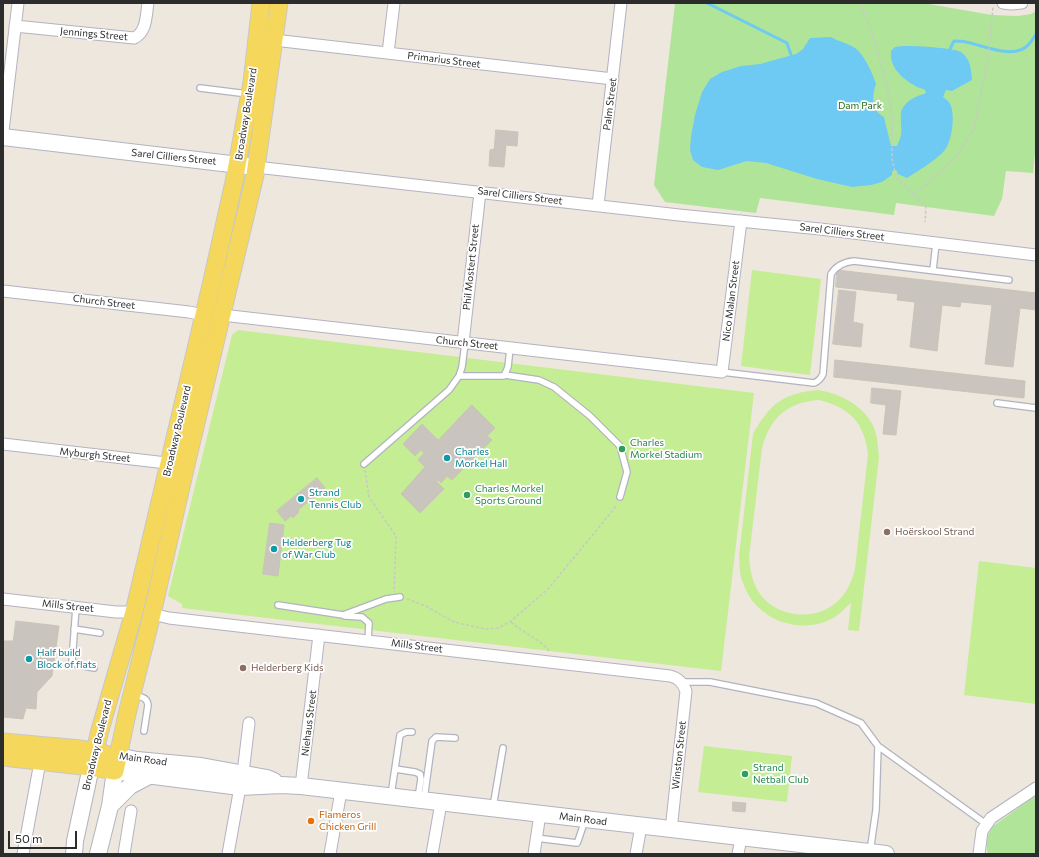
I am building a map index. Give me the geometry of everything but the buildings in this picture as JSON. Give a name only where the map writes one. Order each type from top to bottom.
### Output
[{"type":"main road","name":"Broadway Boulevard","points":[[74,854],[75,841],[93,759],[134,612],[170,463],[238,164],[250,94],[262,3]]},
{"type":"main road","name":"Broadway Boulevard","points":[[98,854],[110,806],[117,764],[132,694],[256,167],[279,3]]},
{"type":"main road","name":"Sarel Cilliers Street","points":[[3,137],[256,167]]},
{"type":"main road","name":"Main Road","points":[[3,742],[117,764],[149,776],[241,780],[301,786],[840,851],[886,854]]},
{"type":"main road","name":"Main Road","points":[[3,758],[40,762],[93,759]]},
{"type":"main road","name":"Main Road","points":[[117,764],[137,760],[201,766],[241,780]]},
{"type":"main road","points":[[110,806],[130,786],[149,776]]},
{"type":"street","points":[[3,131],[18,3]]},
{"type":"street","name":"Jennings Street","points":[[15,26],[134,38],[139,36],[144,27],[148,3]]},
{"type":"street","points":[[388,53],[394,3]]},
{"type":"street","name":"Palm Street","points":[[598,205],[621,3]]},
{"type":"street","points":[[1003,3],[1022,3]]},
{"type":"street","name":"Primarius Street","points":[[274,40],[613,79]]},
{"type":"street","name":"Sarel Cilliers Street","points":[[256,167],[1036,255]]},
{"type":"street","name":"Phil Mostert Street","points":[[464,343],[480,192]]},
{"type":"street","name":"Nico Malan Street","points":[[717,372],[741,221]]},
{"type":"street","name":"Church Street","points":[[3,291],[189,312],[204,315]]},
{"type":"street","name":"Church Street","points":[[222,315],[717,372]]},
{"type":"street","name":"Myburgh Street","points":[[3,444],[186,465]]},
{"type":"street","name":"Mills Street","points":[[3,599],[134,612]]},
{"type":"street","name":"Mills Street","points":[[152,614],[169,618],[670,676],[681,682]]},
{"type":"street","name":"Niehaus Street","points":[[301,786],[319,635]]},
{"type":"street","name":"Winston Street","points":[[671,830],[686,692],[681,682]]},
{"type":"street","points":[[228,854],[249,723]]},
{"type":"street","points":[[23,854],[40,762]]},
{"type":"street","points":[[979,854],[981,835],[986,824],[991,818],[1036,788]]},
{"type":"street","points":[[330,854],[341,791]]},
{"type":"street","points":[[432,854],[441,803]]},
{"type":"street","points":[[124,854],[131,811]]},
{"type":"street","points":[[534,854],[540,814]]},
{"type":"street","points":[[636,854],[641,826]]},
{"type":"street","points":[[738,854],[741,838]]},
{"type":"lane","points":[[200,88],[250,94]]},
{"type":"lane","points":[[933,270],[936,243]]},
{"type":"lane","points":[[717,372],[814,383],[822,378],[831,274],[833,270],[846,262],[854,261],[1009,280]]},
{"type":"lane","points":[[364,464],[449,390],[459,376],[462,367],[464,343]]},
{"type":"lane","points":[[505,375],[508,367],[510,348]]},
{"type":"lane","points":[[459,376],[503,377],[505,375],[539,380],[554,387],[590,416],[620,446],[627,472],[620,497]]},
{"type":"lane","points":[[997,403],[1036,408]]},
{"type":"lane","points":[[343,615],[386,599],[400,597]]},
{"type":"lane","points":[[278,604],[362,617],[369,623],[368,641]]},
{"type":"lane","points":[[76,607],[72,662],[78,665],[94,668]]},
{"type":"lane","points":[[74,630],[100,633]]},
{"type":"lane","points":[[681,682],[710,682],[816,703],[861,723],[878,746],[986,824]]},
{"type":"lane","points":[[132,694],[145,698],[147,701],[144,731]]},
{"type":"lane","points":[[390,797],[400,735],[406,732],[412,732]]},
{"type":"lane","points":[[420,801],[432,740],[436,737],[455,738]]},
{"type":"lane","points":[[870,852],[876,810],[878,746]]},
{"type":"lane","points":[[493,809],[502,748]]},
{"type":"lane","points":[[395,769],[420,774],[420,801]]},
{"type":"lane","points":[[536,838],[577,843],[585,820]]},
{"type":"path","points":[[860,3],[872,33],[889,98],[892,116],[892,154],[897,178],[926,207],[925,222]]},
{"type":"path","points":[[913,194],[925,186],[956,157],[974,128],[990,46],[993,3]]},
{"type":"path","points":[[364,464],[369,497],[396,536],[394,592],[400,597],[426,606],[454,622],[485,629],[498,628],[511,621],[548,589],[614,509],[620,497]]},
{"type":"path","points":[[511,621],[545,646],[551,654],[551,662]]},
{"type":"green space","name":"Dam Park","points":[[675,3],[923,3],[992,15],[1018,16],[1031,14],[1036,11],[1036,143],[1033,173],[1006,171],[1002,199],[994,216],[896,203],[894,215],[760,198],[756,213],[665,202],[654,185]]},
{"type":"green space","points":[[752,270],[821,279],[810,375],[741,366]]},
{"type":"green space","name":"Charles Morkel Sports Ground","points":[[238,330],[754,393],[721,671],[182,608],[182,604],[168,596],[232,335]]},
{"type":"green space","points":[[818,390],[828,392],[837,395],[855,405],[869,419],[877,438],[879,457],[859,631],[848,630],[851,603],[835,617],[822,623],[794,625],[768,615],[758,607],[749,596],[741,576],[739,556],[753,434],[765,415],[779,402],[795,394]],"holes":[[[819,400],[839,407],[854,418],[863,433],[868,454],[855,569],[847,589],[838,601],[823,611],[802,615],[780,610],[762,597],[754,583],[750,568],[749,557],[762,448],[765,437],[775,420],[789,408],[808,401]]]},
{"type":"green space","points":[[979,561],[1036,568],[1036,704],[964,695]]},
{"type":"green space","name":"Strand Netball Club","points":[[704,746],[792,756],[787,802],[698,792]]},
{"type":"green space","points":[[1036,795],[1036,854],[988,854],[987,840],[992,827]]},
{"type":"water","points":[[831,37],[855,48],[868,64],[876,84],[873,98],[875,107],[884,117],[891,146],[897,146],[901,136],[902,108],[910,100],[926,93],[925,90],[917,87],[900,75],[892,62],[891,51],[895,47],[900,46],[940,48],[961,52],[967,58],[970,65],[972,80],[952,91],[946,90],[943,97],[950,105],[953,123],[951,136],[947,147],[936,159],[907,178],[898,174],[896,170],[892,171],[892,175],[882,182],[852,187],[817,179],[766,163],[747,161],[718,170],[702,167],[693,160],[690,150],[695,115],[702,92],[710,79],[722,72],[741,66],[760,64],[796,54],[803,49],[810,38]]},
{"type":"waterway","points":[[707,3],[787,43],[791,55]]},
{"type":"waterway","points":[[950,49],[954,41],[958,41],[1007,52],[1016,51],[1023,49],[1029,44],[1036,34]]},
{"type":"place","name":"Charles Morkel Stadium","points":[[622,449]]},
{"type":"place","name":"Charles Morkel Hall","points":[[447,458]]},
{"type":"place","name":"Charles Morkel Sports Ground","points":[[467,495]]},
{"type":"place","name":"Strand Tennis Club","points":[[301,499]]},
{"type":"place","name":"Hoërskool Strand","points":[[887,532]]},
{"type":"place","name":"Helderberg Tug of War Club","points":[[274,549]]},
{"type":"place","name":"Half build Block of flats","points":[[29,659]]},
{"type":"place","name":"Helderberg Kids","points":[[243,668]]},
{"type":"place","name":"Strand Netball Club","points":[[745,774]]},
{"type":"place","name":"Flameros Chicken Grill","points":[[311,821]]}]
